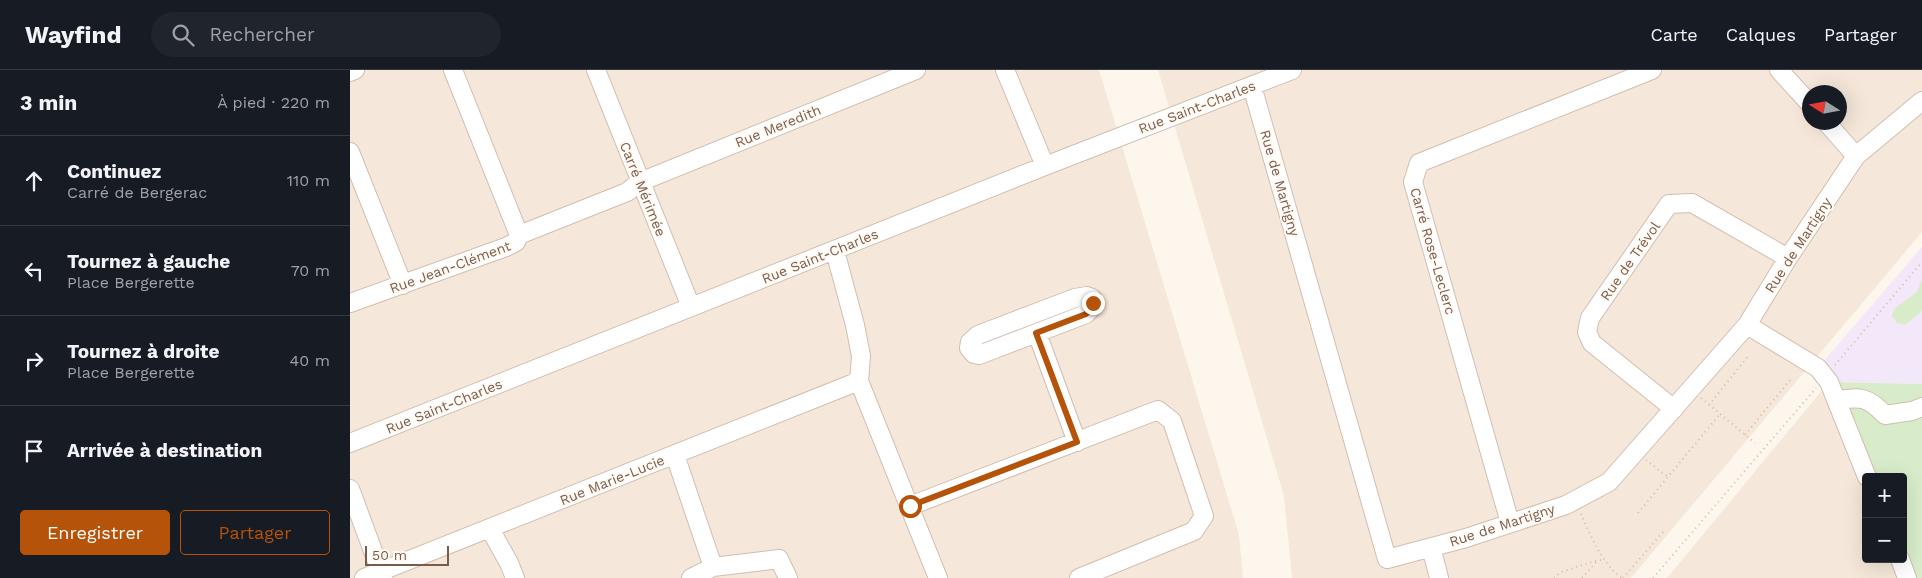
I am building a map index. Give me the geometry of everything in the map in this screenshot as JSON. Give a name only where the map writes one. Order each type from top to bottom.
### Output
[{"type":"street","points":[[350,72],[355,70]]},
{"type":"street","name":"Rue Jean-Clément","points":[[350,303],[516,242],[519,235],[453,70]]},
{"type":"street","name":"Carré Mérimée","points":[[596,70],[691,307]]},
{"type":"street","name":"Rue Meredith","points":[[519,235],[627,192],[640,182],[916,70]]},
{"type":"street","points":[[1005,70],[1045,166]]},
{"type":"street","name":"Rue Saint-Charles","points":[[350,443],[1045,166],[1292,70]]},
{"type":"street","name":"Carré Rose-Leclerc","points":[[1510,523],[1413,182],[1419,162],[1652,70]]},
{"type":"street","points":[[1779,70],[1802,95]]},
{"type":"street","name":"Rue de Martigny","points":[[1252,86],[1387,558],[1466,538],[1566,505],[1609,482],[1747,325],[1788,258],[1856,156],[1922,101]]},
{"type":"street","points":[[1833,130],[1856,156]]},
{"type":"street","points":[[350,152],[403,285]]},
{"type":"street","name":"Rue de Trévol","points":[[1674,409],[1592,343],[1587,332],[1590,318],[1669,204],[1692,203],[1788,258]]},
{"type":"street","points":[[834,251],[855,325],[861,356],[859,382],[938,578]]},
{"type":"street","points":[[1088,296],[1092,298],[1092,308],[1086,314],[1036,333],[980,355],[974,354],[969,348],[970,342],[978,335],[1075,298],[1088,296]]},
{"type":"street","points":[[1747,325],[1818,368],[1825,377],[1836,400],[1865,473]]},
{"type":"street","points":[[1036,333],[1077,442]]},
{"type":"street","name":"Rue Marie-Lucie","points":[[364,578],[382,575],[490,529],[859,382]]},
{"type":"street","points":[[1836,400],[1856,398],[1872,402],[1884,415],[1912,411],[1922,406]]},
{"type":"street","points":[[910,506],[1158,410],[1172,421],[1204,516],[1194,531],[1079,578]]},
{"type":"street","points":[[675,455],[713,567]]},
{"type":"street","points":[[350,489],[382,575]]},
{"type":"street","points":[[490,529],[515,578]]},
{"type":"street","points":[[1431,547],[1439,578]]},
{"type":"street","points":[[691,578],[713,567],[779,559],[788,578]]},
{"type":"street","points":[[1901,563],[1907,578]]},
{"type":"path","points":[[1653,578],[1922,262]]},
{"type":"path","points":[[1709,405],[1748,355]]},
{"type":"path","points":[[1745,435],[1790,380]]},
{"type":"path","points":[[1691,390],[1755,444]]},
{"type":"path","points":[[1638,513],[1720,414]]},
{"type":"path","points":[[1635,452],[1668,477]]},
{"type":"path","points":[[1575,500],[1610,570],[1622,578],[1663,532]]},
{"type":"path","points":[[1586,524],[1590,522]]},
{"type":"path","points":[[1554,578],[1562,572],[1598,560],[1604,560]]},
{"type":"path","points":[[1582,578],[1598,560]]},
{"type":"shaded area","points":[[350,70],[1099,70],[1239,535],[1243,578],[350,578]]},
{"type":"shaded area","points":[[1158,70],[1922,70],[1922,232],[1631,578],[1292,578],[1284,496]]},
{"type":"shaded area","points":[[1922,247],[1922,384],[1829,382],[1818,368]]},
{"type":"shaded area","points":[[1829,382],[1864,473],[1862,473],[1862,563],[1901,563],[1907,578],[1667,578]]},
{"type":"green space","points":[[1922,279],[1922,311],[1905,325],[1897,323],[1892,316],[1894,309],[1917,292]]},
{"type":"green space","points":[[1829,382],[1922,384],[1922,578],[1907,578],[1904,563],[1907,563],[1907,473],[1865,473]]},
{"type":"route","points":[[910,506],[1077,442],[1036,333],[1086,314],[1092,308],[1093,303]]}]
